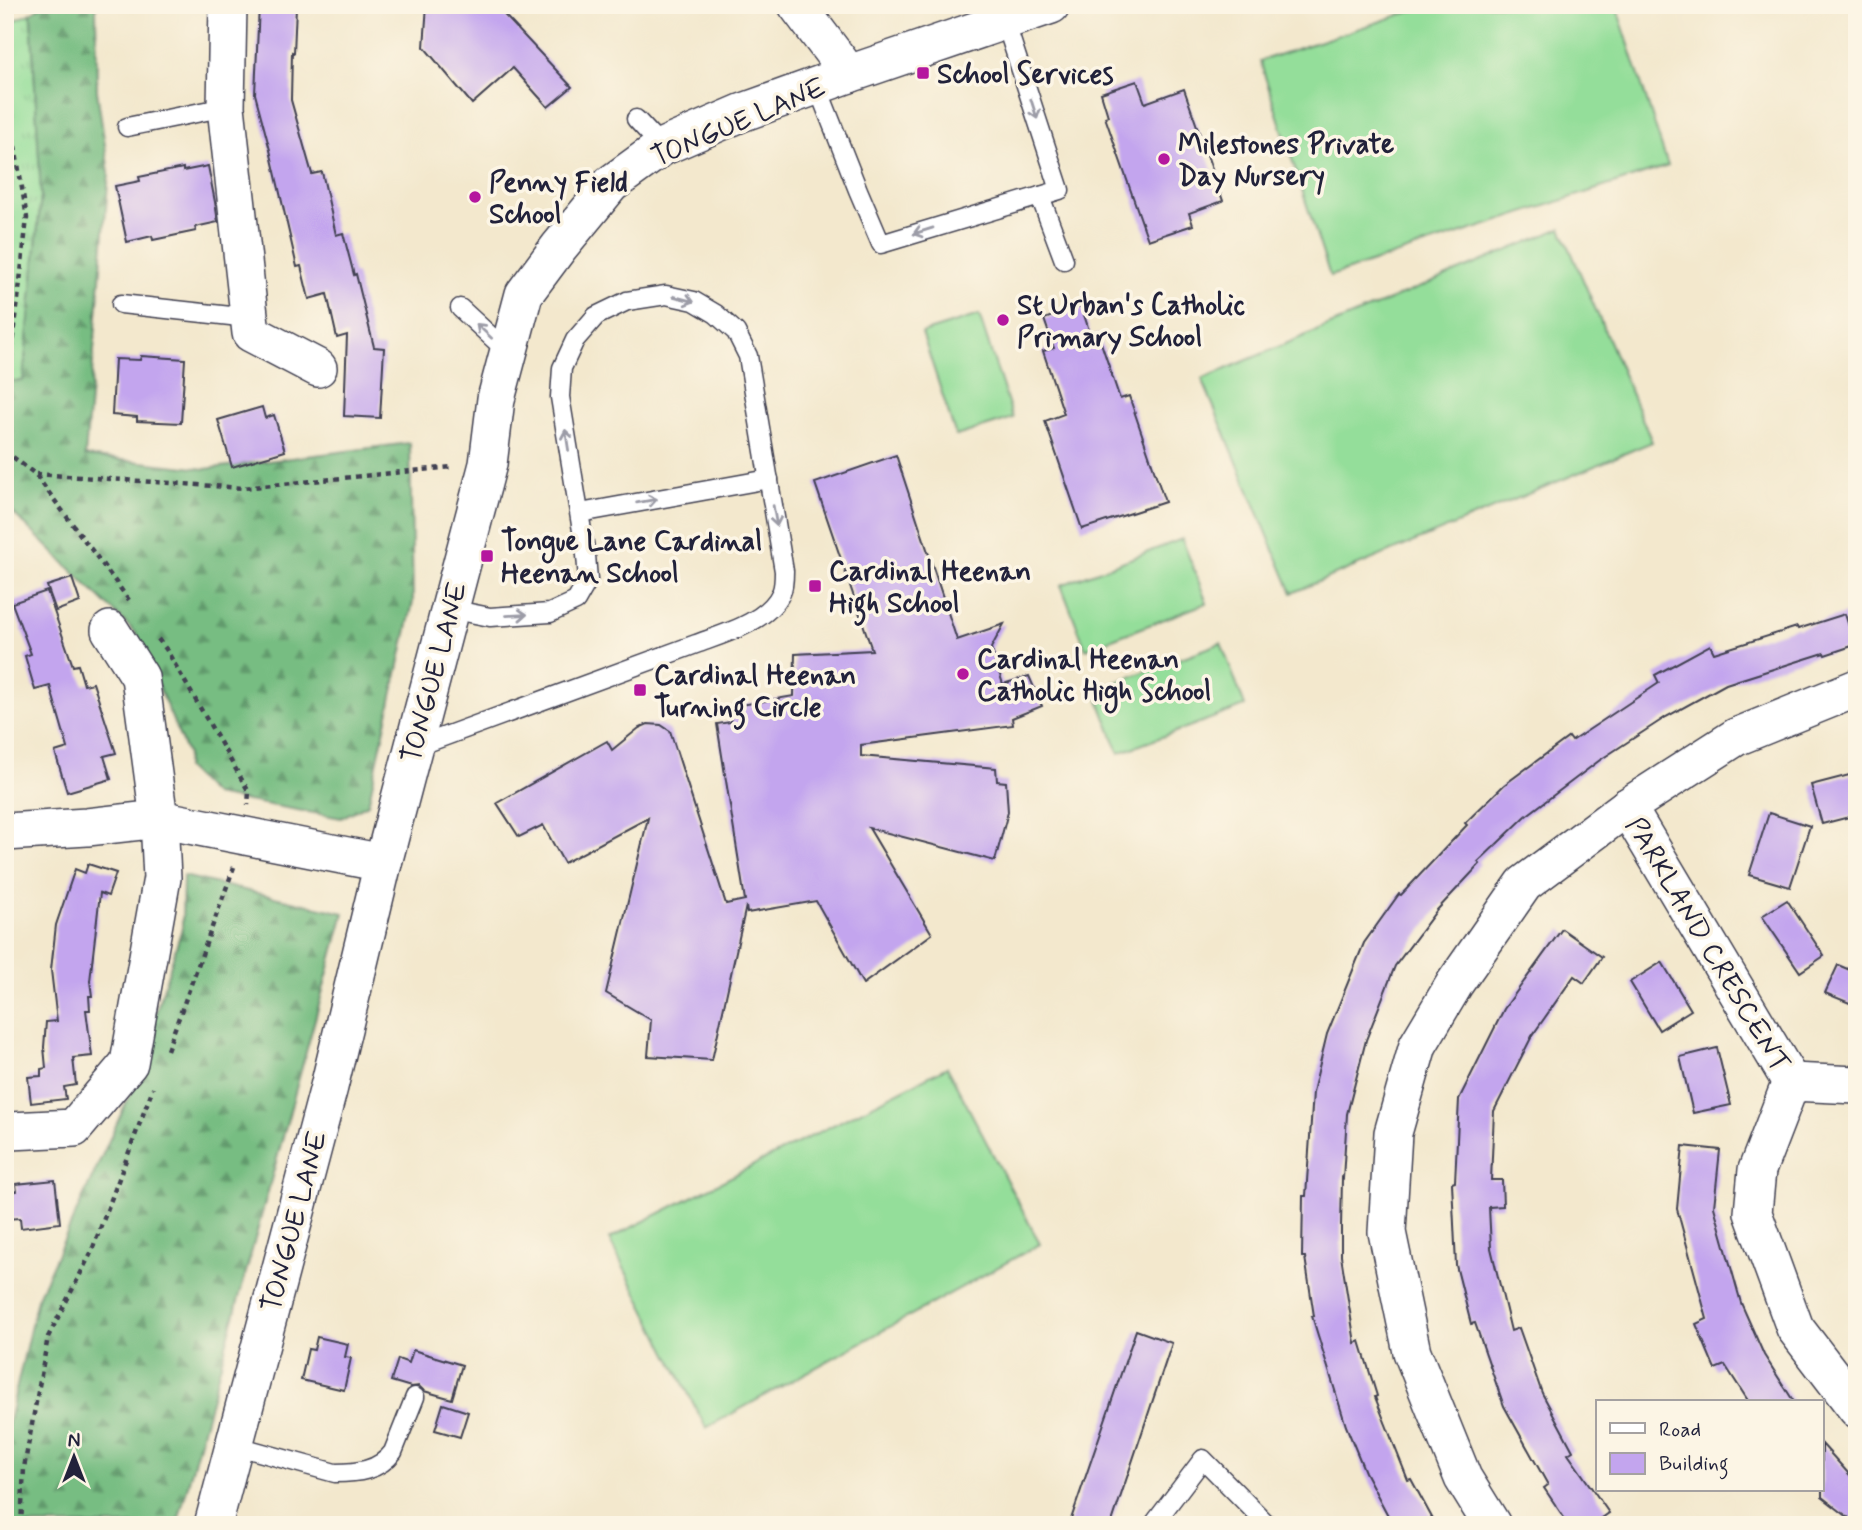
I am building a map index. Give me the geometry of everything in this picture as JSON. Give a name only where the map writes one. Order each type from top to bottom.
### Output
[{"type":"street","points":[[228,5],[226,107],[251,333],[317,368]]},
{"type":"street","points":[[797,5],[833,80]]},
{"type":"street","name":"TONGUE LANE","points":[[214,1525],[488,464],[496,399],[524,294],[611,184],[662,147],[741,113],[1051,5]]},
{"type":"street","points":[[10,1132],[74,1128],[130,1063],[162,878],[159,819],[140,677],[110,631]]},
{"type":"street","points":[[1492,1525],[1463,1478],[1412,1352],[1387,1232],[1393,1133],[1418,1045],[1455,983],[1524,884],[1627,807],[1736,737],[1857,688]]},
{"type":"street","name":"PARKLAND CRESCENT","points":[[1627,807],[1791,1082]]},
{"type":"street","points":[[5,832],[159,819],[383,863]]},
{"type":"street","name":"PARKLAND CRESCENT","points":[[1791,1082],[1857,1085]]},
{"type":"street","name":"PARKLAND CRESCENT","points":[[1791,1082],[1757,1170],[1753,1213],[1795,1328],[1857,1409]]},
{"type":"lane","points":[[833,80],[858,190],[881,244],[1060,190],[1005,21]]},
{"type":"lane","points":[[127,127],[226,107]]},
{"type":"lane","points":[[636,119],[662,147]]},
{"type":"lane","points":[[1040,196],[1064,260]]},
{"type":"lane","points":[[413,748],[696,644],[767,613],[782,592],[784,571],[748,356],[736,332],[716,314],[694,301],[666,295],[627,301],[596,317],[575,340],[562,368],[560,397],[580,513],[588,580],[576,601],[551,613],[490,617],[450,609]]},
{"type":"lane","points":[[121,304],[250,318]]},
{"type":"lane","points":[[460,308],[509,353]]},
{"type":"lane","points":[[580,513],[769,479]]},
{"type":"lane","points":[[234,1446],[335,1473],[367,1470],[381,1464],[393,1452],[415,1397]]},
{"type":"lane","points":[[1153,1525],[1203,1459],[1268,1525]]},
{"type":"path","points":[[1845,5],[1857,11]]},
{"type":"path","points":[[5,87],[26,218],[5,417]]},
{"type":"path","points":[[35,474],[243,488],[488,464]]},
{"type":"green space","points":[[43,5],[96,5],[97,91],[109,173],[85,456],[205,469],[410,443],[413,602],[368,804],[341,818],[214,795],[186,768],[187,754],[136,633],[5,505],[5,381],[23,381],[41,196],[31,13]]},
{"type":"green space","points":[[1430,5],[1616,5],[1668,166],[1330,276],[1260,61]]},
{"type":"green space","points":[[31,13],[41,195],[23,381],[5,381],[5,25]]},
{"type":"green space","points":[[1561,228],[1652,442],[1292,593],[1202,379]]},
{"type":"green space","points":[[979,315],[1013,418],[956,436],[922,333]]},
{"type":"green space","points":[[1182,539],[1207,603],[1086,649],[1061,585]]},
{"type":"green space","points":[[1221,643],[1245,706],[1119,753],[1095,690]]},
{"type":"green space","points":[[183,876],[344,913],[177,1525],[5,1525],[5,1438],[37,1299],[132,1090],[182,928]]},
{"type":"green space","points":[[947,1067],[1040,1244],[706,1428],[609,1239]]},
{"type":"building","points":[[259,5],[296,7],[291,100],[312,174],[322,172],[336,235],[343,233],[374,347],[384,348],[380,418],[344,416],[347,335],[337,338],[327,294],[309,299],[301,266],[297,267],[255,94]]},
{"type":"building","points":[[427,5],[495,5],[572,87],[548,107],[513,68],[472,104],[424,47]]},
{"type":"building","name":"Milestones Private Day Nursery","points":[[1137,81],[1145,103],[1184,89],[1223,201],[1189,213],[1193,225],[1148,240],[1105,117],[1108,116],[1101,93]]},
{"type":"building","points":[[208,166],[218,222],[195,227],[196,231],[153,240],[152,236],[127,242],[115,186],[140,181],[139,177]]},
{"type":"building","points":[[1081,306],[1091,336],[1098,334],[1120,399],[1129,396],[1165,502],[1082,529],[1045,421],[1064,414],[1043,351],[1054,348],[1044,319]]},
{"type":"building","points":[[141,356],[185,359],[181,423],[137,421],[137,417],[112,415],[115,359],[140,360]]},
{"type":"building","points":[[262,407],[265,418],[274,415],[285,451],[232,467],[218,420]]},
{"type":"building","points":[[896,455],[957,640],[1004,624],[991,648],[1003,684],[1029,676],[1042,706],[1012,718],[1013,725],[861,745],[861,756],[996,768],[997,781],[1006,782],[1008,812],[995,861],[869,828],[932,934],[863,984],[816,901],[747,913],[746,906],[712,1060],[648,1056],[651,1020],[606,993],[648,818],[564,863],[543,825],[519,837],[497,803],[607,741],[612,750],[639,728],[648,724],[661,725],[670,731],[726,904],[745,900],[717,724],[731,722],[729,707],[794,696],[795,654],[872,650],[815,483]]},
{"type":"building","points":[[72,578],[80,602],[56,611],[47,586]]},
{"type":"building","points":[[47,591],[73,666],[78,665],[84,685],[93,683],[116,753],[104,756],[111,779],[67,792],[55,752],[68,748],[50,686],[35,690],[25,656],[31,654],[12,603]]},
{"type":"building","points":[[1845,614],[1855,645],[1726,684],[1666,717],[1600,760],[1526,816],[1478,862],[1480,864],[1437,910],[1395,966],[1366,1040],[1347,1114],[1341,1227],[1341,1256],[1355,1343],[1360,1341],[1377,1396],[1375,1397],[1408,1480],[1411,1479],[1436,1525],[1393,1525],[1365,1472],[1346,1426],[1312,1316],[1305,1257],[1302,1257],[1303,1196],[1306,1196],[1313,1092],[1327,1034],[1364,943],[1399,894],[1401,895],[1467,825],[1465,823],[1504,785],[1569,737],[1572,741],[1659,683],[1655,675],[1710,645],[1714,653]]},
{"type":"building","points":[[1857,773],[1857,815],[1822,824],[1811,785]]},
{"type":"building","points":[[1769,813],[1810,826],[1790,887],[1749,875]]},
{"type":"building","points":[[88,864],[116,873],[108,896],[100,893],[90,981],[92,996],[89,996],[90,1010],[86,1010],[92,1056],[73,1058],[76,1085],[64,1087],[66,1099],[31,1103],[28,1077],[41,1076],[41,1069],[46,1068],[46,1022],[57,1021],[51,970],[56,925],[75,869],[85,873]]},
{"type":"building","points":[[1787,900],[1824,956],[1800,972],[1762,916]]},
{"type":"building","points":[[1562,929],[1602,957],[1584,983],[1574,976],[1532,1036],[1494,1111],[1491,1180],[1502,1180],[1503,1206],[1489,1207],[1491,1248],[1511,1331],[1519,1328],[1542,1393],[1573,1451],[1568,1454],[1609,1513],[1592,1525],[1569,1525],[1544,1488],[1548,1485],[1504,1406],[1475,1323],[1471,1324],[1456,1265],[1452,1183],[1455,1182],[1459,1099],[1504,1009]]},
{"type":"building","points":[[1662,962],[1691,1010],[1659,1030],[1630,982]]},
{"type":"building","points":[[1838,965],[1857,973],[1857,1006],[1825,993]]},
{"type":"building","points":[[1717,1048],[1731,1105],[1693,1113],[1680,1057]]},
{"type":"building","points":[[1683,1146],[1720,1150],[1714,1207],[1741,1303],[1764,1355],[1793,1400],[1748,1400],[1725,1365],[1715,1369],[1696,1324],[1707,1319],[1677,1209]]},
{"type":"building","points":[[55,1180],[60,1223],[21,1228],[20,1218],[5,1219],[5,1193],[17,1191],[16,1184]]},
{"type":"building","points":[[1136,1330],[1172,1343],[1111,1525],[1069,1525]]},
{"type":"building","points":[[317,1337],[348,1344],[345,1357],[351,1358],[344,1390],[301,1380],[308,1349],[314,1350]]},
{"type":"building","points":[[413,1350],[462,1365],[452,1399],[424,1391],[419,1386],[411,1387],[391,1381],[398,1359],[409,1363]]},
{"type":"building","points":[[443,1404],[468,1412],[460,1437],[435,1430]]},
{"type":"building","points":[[1824,1446],[1857,1483],[1857,1524],[1822,1497]]},
{"type":"place","name":"School Services","points":[[923,73]]},
{"type":"place","name":"Milestones Private Day Nursery","points":[[1164,159]]},
{"type":"place","name":"Penny Field School","points":[[475,197]]},
{"type":"place","name":"St Urban's Catholic Primary School","points":[[1003,320]]},
{"type":"place","name":"Tongue Lane Cardinal Heenan School","points":[[487,556]]},
{"type":"place","name":"Cardinal Heenan High School","points":[[815,586]]},
{"type":"place","name":"Cardinal Heenan Catholic High School","points":[[963,674]]},
{"type":"place","name":"Cardinal Heenan Turning Circle","points":[[640,690]]}]
